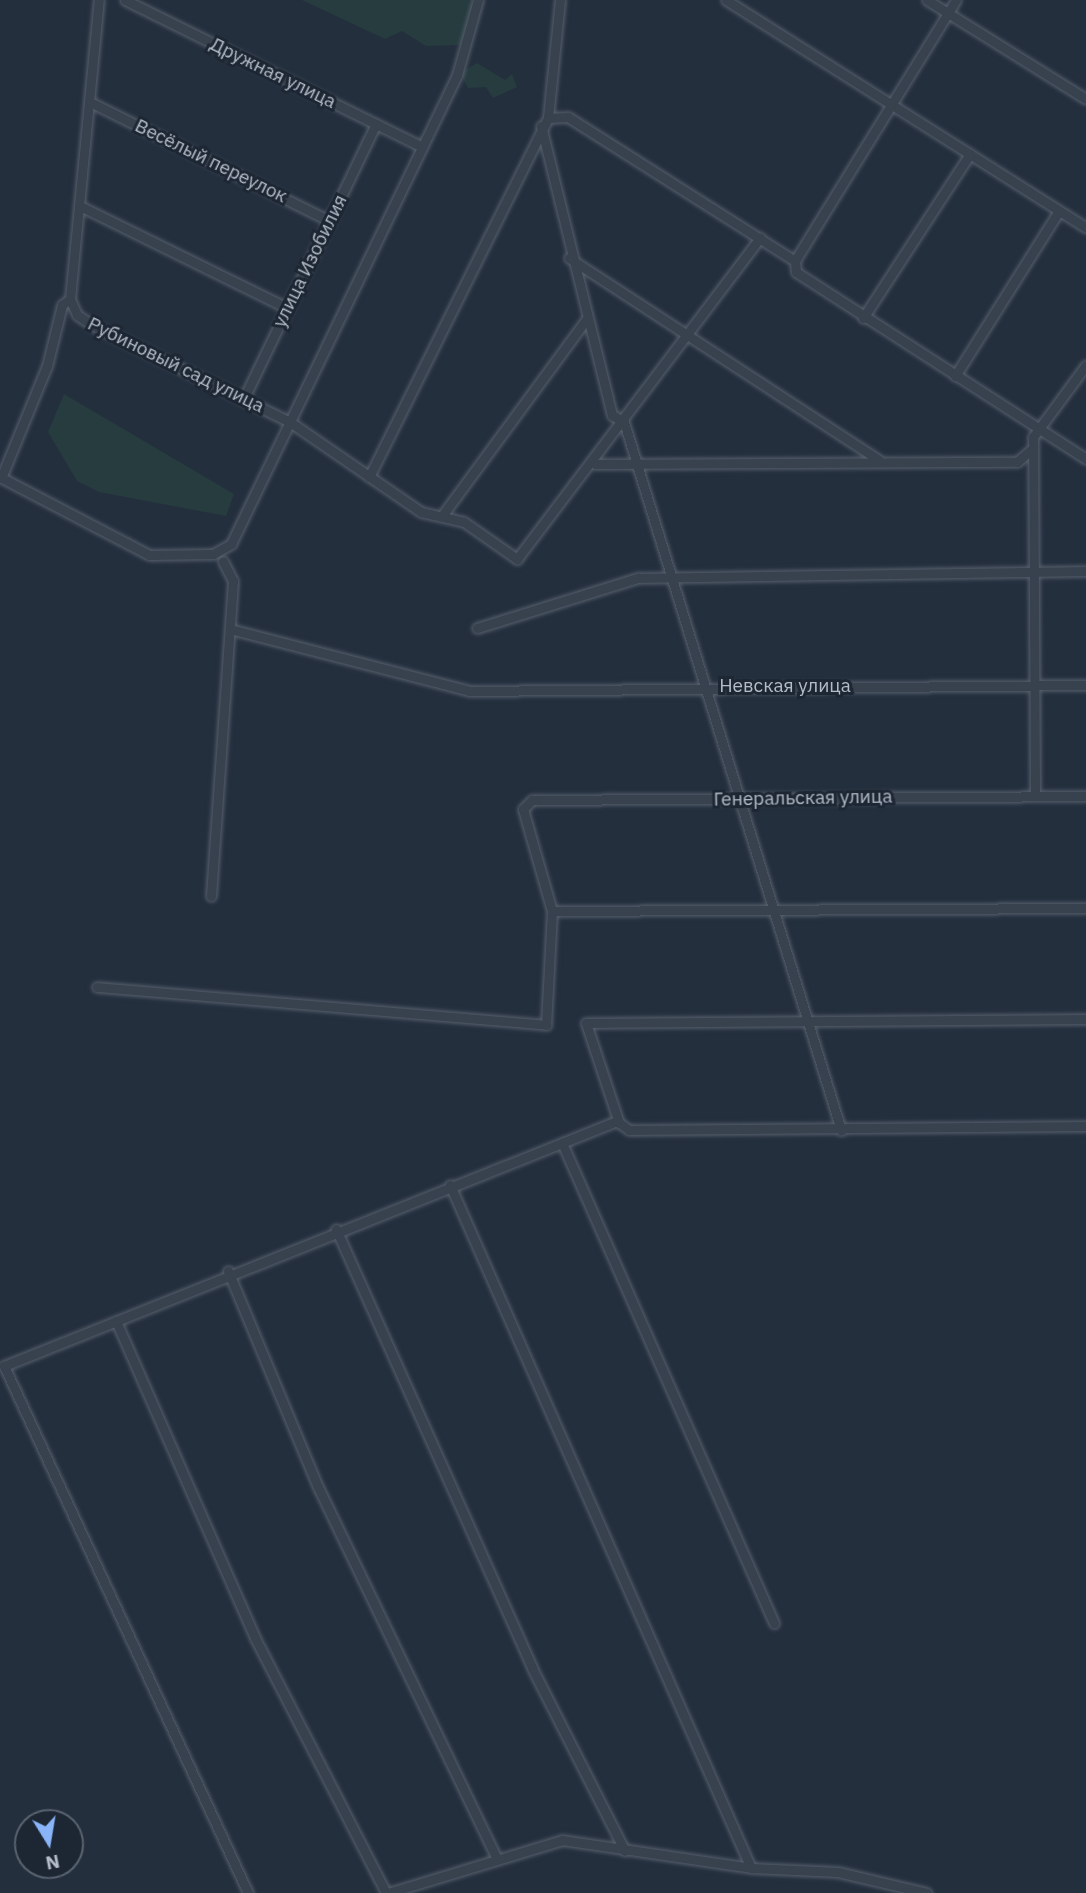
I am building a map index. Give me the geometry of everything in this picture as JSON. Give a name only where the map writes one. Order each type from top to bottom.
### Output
[{"type":"street","points":[[99,0],[82,207],[70,299],[62,305],[47,366],[1,477],[149,555],[213,554],[231,544],[457,75],[478,0]]},
{"type":"street","name":"Дружная улица","points":[[125,0],[422,147]]},
{"type":"street","points":[[369,477],[541,126],[548,118],[560,0]]},
{"type":"street","points":[[726,0],[1086,228]]},
{"type":"street","points":[[928,0],[1086,99]]},
{"type":"street","points":[[795,261],[956,0]]},
{"type":"street","name":"Весёлый переулок","points":[[92,103],[330,220]]},
{"type":"street","points":[[548,118],[568,117],[760,238],[795,261],[800,277],[1086,459]]},
{"type":"street","name":"улица Изобилия","points":[[244,398],[376,124]]},
{"type":"street","points":[[541,126],[569,258],[612,415],[624,422],[701,687],[841,1130]]},
{"type":"street","points":[[863,318],[970,154]]},
{"type":"street","points":[[82,207],[287,308]]},
{"type":"street","points":[[955,376],[1059,211]]},
{"type":"street","points":[[586,320],[444,513],[511,557],[524,558],[760,238]]},
{"type":"street","points":[[569,258],[690,333],[881,461]]},
{"type":"street","name":"Рубиновый сад улица","points":[[70,299],[77,315],[94,326],[290,422],[421,512],[444,513]]},
{"type":"street","points":[[1035,796],[1032,685],[1033,448],[1039,431],[1086,365]]},
{"type":"street","points":[[595,464],[1017,462],[1033,448]]},
{"type":"street","points":[[211,897],[233,582],[223,561]]},
{"type":"street","points":[[477,628],[638,578],[1086,571]]},
{"type":"street","name":"Невская улица","points":[[230,629],[469,691],[1086,685]]},
{"type":"street","name":"Генеральская улица","points":[[552,911],[523,809],[532,800],[1086,796]]},
{"type":"street","points":[[97,987],[546,1025],[552,911],[1086,908]]},
{"type":"street","points":[[1086,1019],[586,1023],[617,1121],[629,1130],[1086,1126]]},
{"type":"street","points":[[248,1893],[4,1366],[116,1321],[229,1271],[617,1121]]},
{"type":"street","points":[[562,1143],[774,1623]]},
{"type":"street","points":[[450,1185],[751,1868]]},
{"type":"street","points":[[336,1229],[532,1668],[625,1851]]},
{"type":"street","points":[[229,1271],[323,1499],[496,1857]]},
{"type":"street","points":[[116,1321],[255,1638],[387,1893],[496,1857],[562,1840],[751,1868],[838,1872],[927,1893]]},
{"type":"green space","points":[[302,0],[472,0],[473,8],[462,45],[426,46],[402,31],[385,39]]},
{"type":"green space","points":[[477,63],[505,80],[512,74],[517,87],[493,98],[486,87],[468,88],[460,73]]},
{"type":"green space","points":[[64,394],[234,494],[226,516],[99,492],[77,481],[48,432]]}]
